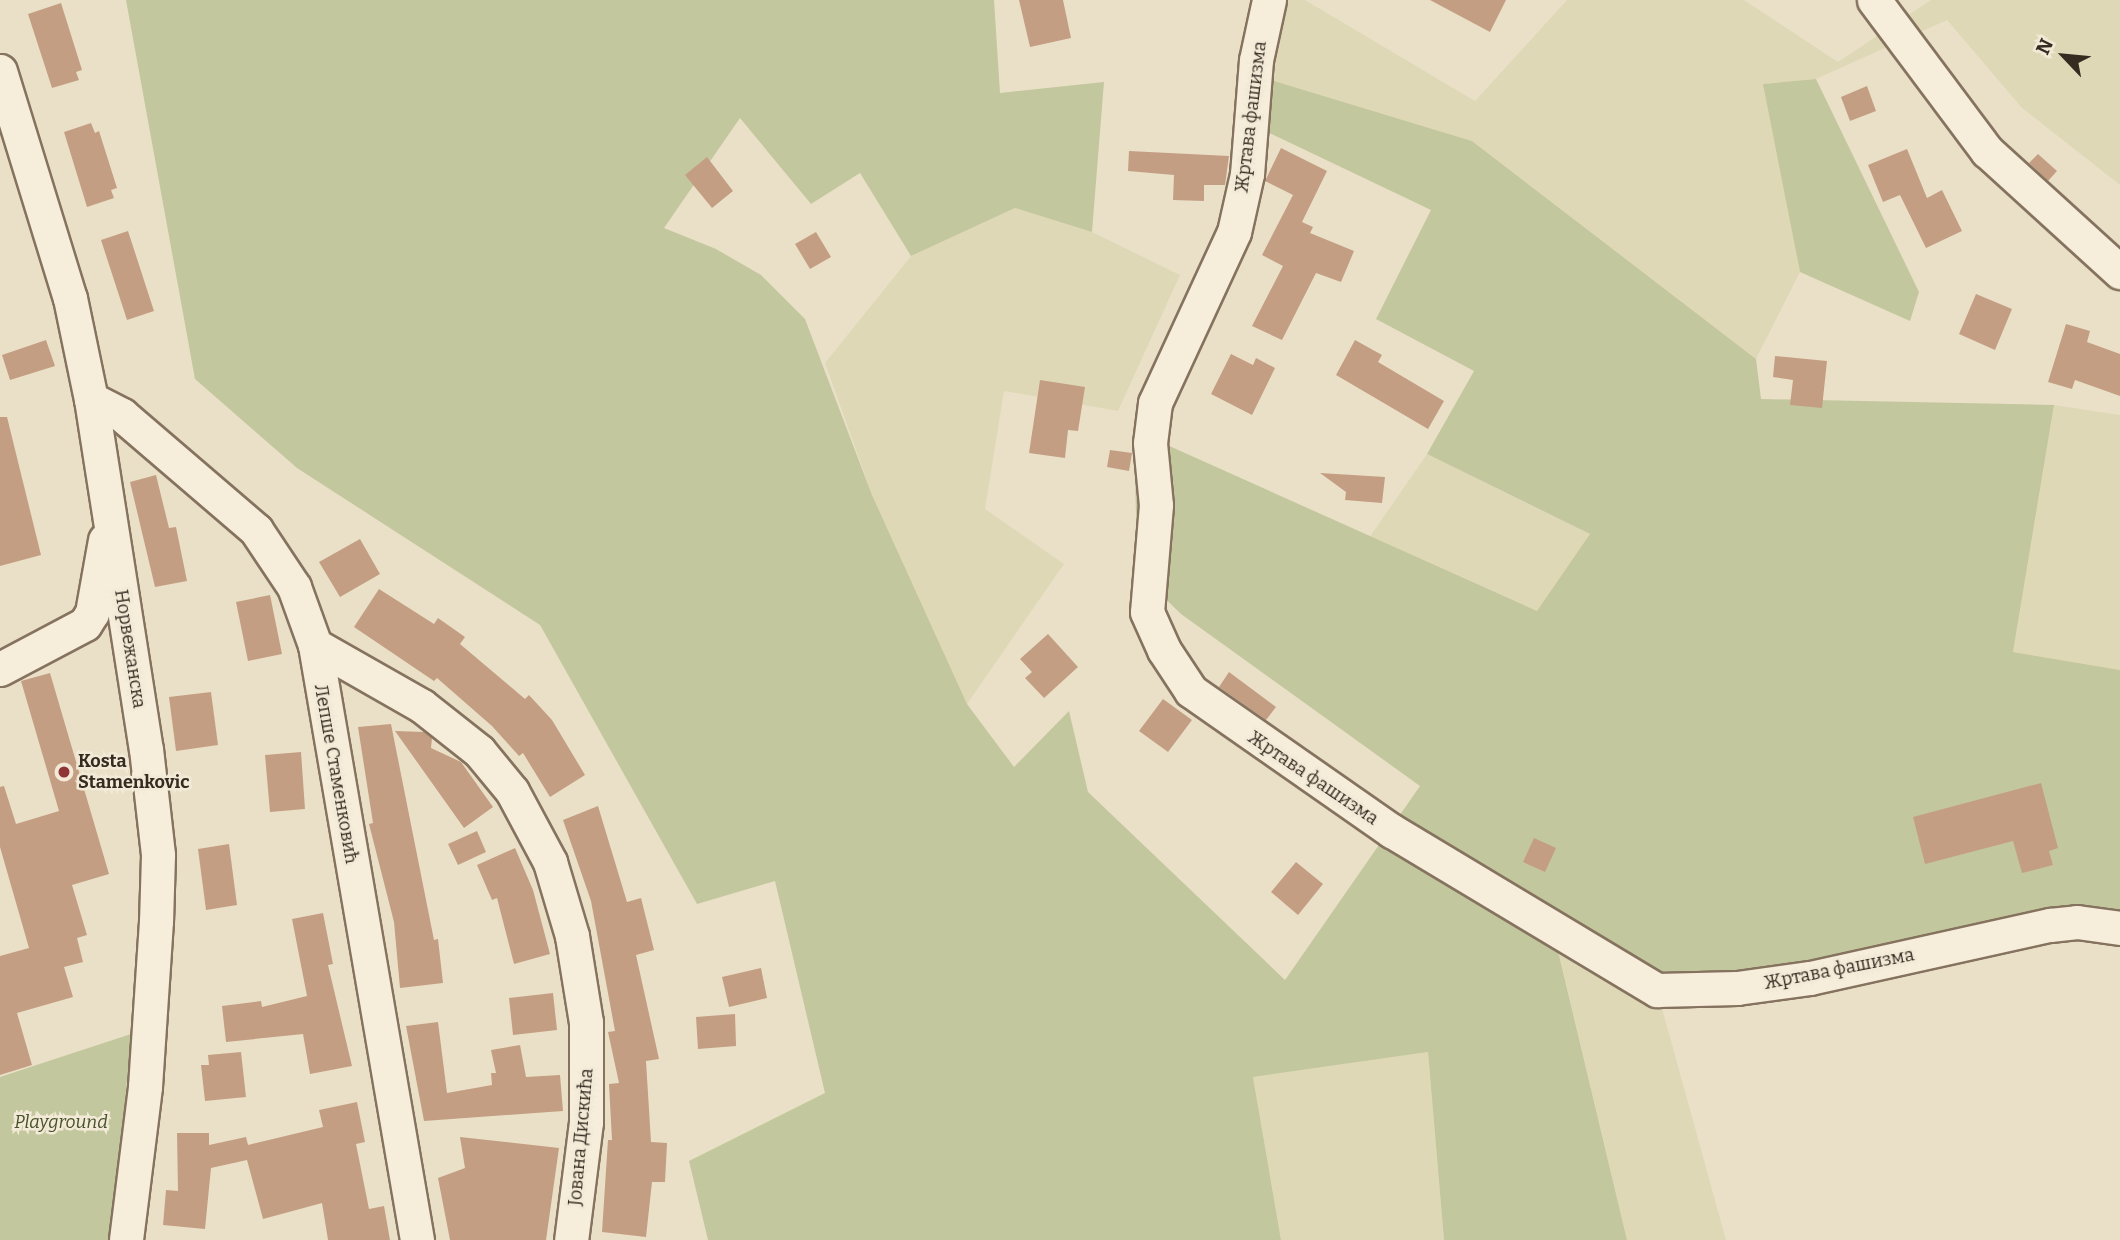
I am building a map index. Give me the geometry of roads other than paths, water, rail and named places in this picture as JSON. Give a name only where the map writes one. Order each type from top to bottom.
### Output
[{"type":"street","name":"Жртава фашизма","points":[[1269,0],[1256,60],[1247,174],[1234,232],[1155,403],[1153,416],[1150,443],[1156,505],[1147,612],[1164,650],[1191,691],[1392,831],[1657,990],[1737,988],[1811,978],[2050,925],[2077,922],[2120,928]]},
{"type":"street","points":[[1874,0],[1987,151],[2120,272]]},
{"type":"street","name":"Норвежанска","points":[[0,71],[70,298],[91,398],[146,749],[158,855],[145,1087],[127,1240]]},
{"type":"street","name":"Лепше Стаменковић","points":[[91,398],[122,415],[256,530],[294,587],[315,645],[417,1240]]},
{"type":"street","points":[[0,669],[85,624],[92,613],[110,523]]},
{"type":"street","name":"Јована Дискића","points":[[315,645],[422,706],[479,751],[512,791],[550,862],[572,936],[586,1022],[586,1122],[571,1240]]},
{"type":"place","name":"Kosta Stamenkovic","points":[[64,772]]},
{"type":"park label","name":"Playground","points":[[61,1122]]}]
